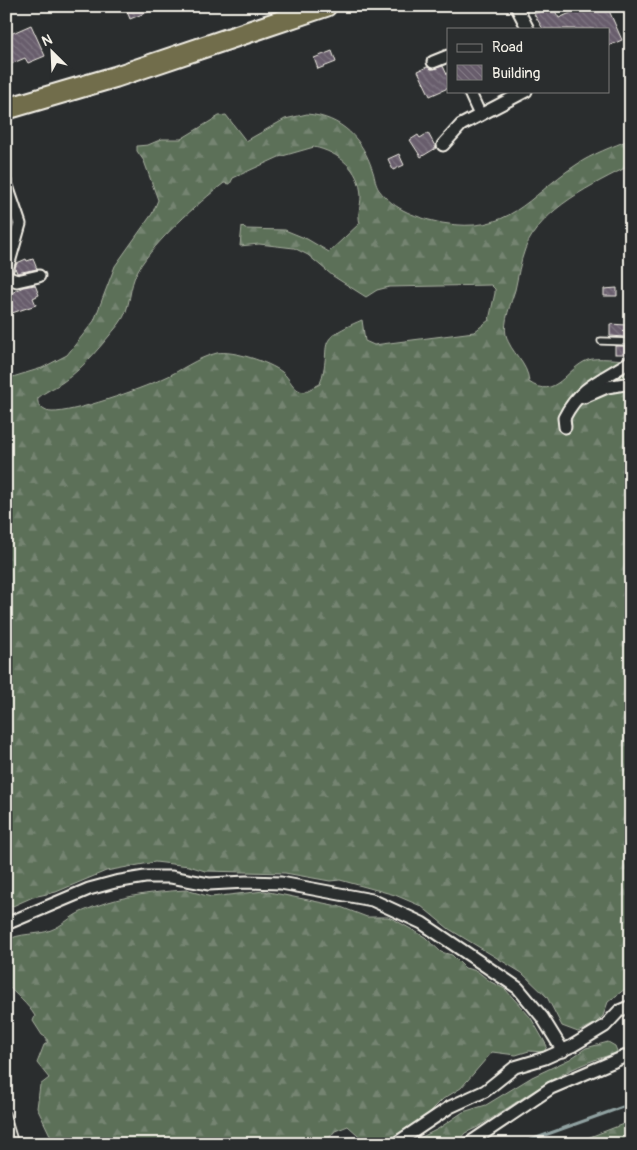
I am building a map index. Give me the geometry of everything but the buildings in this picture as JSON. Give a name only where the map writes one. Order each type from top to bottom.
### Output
[{"type":"highway","points":[[6,96],[111,65],[287,6]]},
{"type":"highway","points":[[6,110],[115,77],[326,6]]},
{"type":"street","points":[[516,6],[527,28]]},
{"type":"street","points":[[434,62],[447,56]]},
{"type":"street","points":[[469,92],[480,115]]},
{"type":"street","points":[[443,144],[455,130],[524,92]]},
{"type":"street","points":[[6,183],[20,224],[6,275],[17,281],[39,276]]},
{"type":"street","points":[[565,427],[564,418],[572,405],[596,381],[631,361]]},
{"type":"street","points":[[572,405],[596,391],[631,383]]},
{"type":"street","points":[[6,924],[89,890],[115,882],[144,877],[171,877],[203,884],[246,882],[281,884],[364,898],[389,906],[422,923],[504,977],[531,1001],[563,1051]]},
{"type":"street","points":[[395,1144],[450,1107],[485,1091],[515,1066],[563,1051],[597,1032],[618,1011],[631,1006]]},
{"type":"street","points":[[468,1144],[551,1088],[631,1054]]},
{"type":"lane","points":[[601,340],[631,342]]},
{"type":"lane","points":[[6,1114],[15,1144]]},
{"type":"green space","points":[[307,114],[319,116],[341,125],[357,140],[363,149],[369,160],[378,188],[392,203],[424,219],[465,225],[485,224],[501,219],[530,201],[582,161],[631,139],[631,165],[601,180],[570,199],[543,221],[533,234],[520,264],[505,330],[511,347],[526,369],[529,382],[538,387],[547,388],[554,385],[573,369],[588,360],[631,360],[631,991],[625,989],[608,1002],[603,1016],[596,1023],[578,1032],[562,1026],[547,997],[522,973],[449,929],[421,906],[395,895],[340,880],[330,881],[285,873],[205,871],[189,866],[155,862],[106,871],[56,892],[33,897],[6,909],[6,379],[42,368],[67,355],[94,321],[115,266],[152,214],[158,200],[144,161],[137,151],[137,146],[148,145],[162,139],[181,139],[219,116],[226,115],[246,141],[285,119]],"holes":[[[314,147],[323,149],[346,163],[357,178],[361,196],[360,223],[329,252],[307,239],[285,230],[245,229],[242,226],[240,246],[259,244],[294,248],[308,255],[333,276],[366,297],[377,290],[389,287],[491,285],[495,289],[495,293],[489,320],[474,332],[374,345],[365,341],[362,320],[335,333],[330,339],[327,344],[324,370],[320,384],[304,392],[294,387],[282,372],[269,364],[232,353],[217,353],[195,361],[169,376],[152,383],[90,405],[49,412],[38,404],[38,398],[78,370],[119,324],[126,311],[138,270],[155,247],[189,212],[224,183],[230,184],[233,178],[279,157]]]},
{"type":"green space","points":[[186,890],[211,897],[264,891],[338,906],[367,917],[388,917],[395,920],[425,937],[441,952],[452,955],[465,968],[477,971],[491,982],[505,989],[531,1018],[547,1046],[544,1052],[529,1051],[516,1055],[492,1052],[461,1088],[443,1099],[427,1115],[384,1143],[368,1144],[348,1126],[335,1131],[324,1144],[60,1144],[56,1137],[51,1137],[37,1108],[40,1085],[49,1078],[37,1063],[44,1045],[47,1043],[47,1038],[42,1035],[33,1021],[35,1016],[32,1012],[6,984],[6,941],[17,936],[51,930],[81,912],[119,899],[159,892]]},
{"type":"green space","points":[[608,1042],[615,1046],[617,1051],[615,1054],[578,1066],[561,1075],[478,1127],[465,1133],[456,1144],[408,1144],[438,1129],[463,1112],[486,1105],[532,1077],[570,1059],[586,1048]]},
{"type":"green space","points":[[631,1121],[631,1144],[572,1144]]},
{"type":"waterway","points":[[520,1144],[631,1104]]}]
